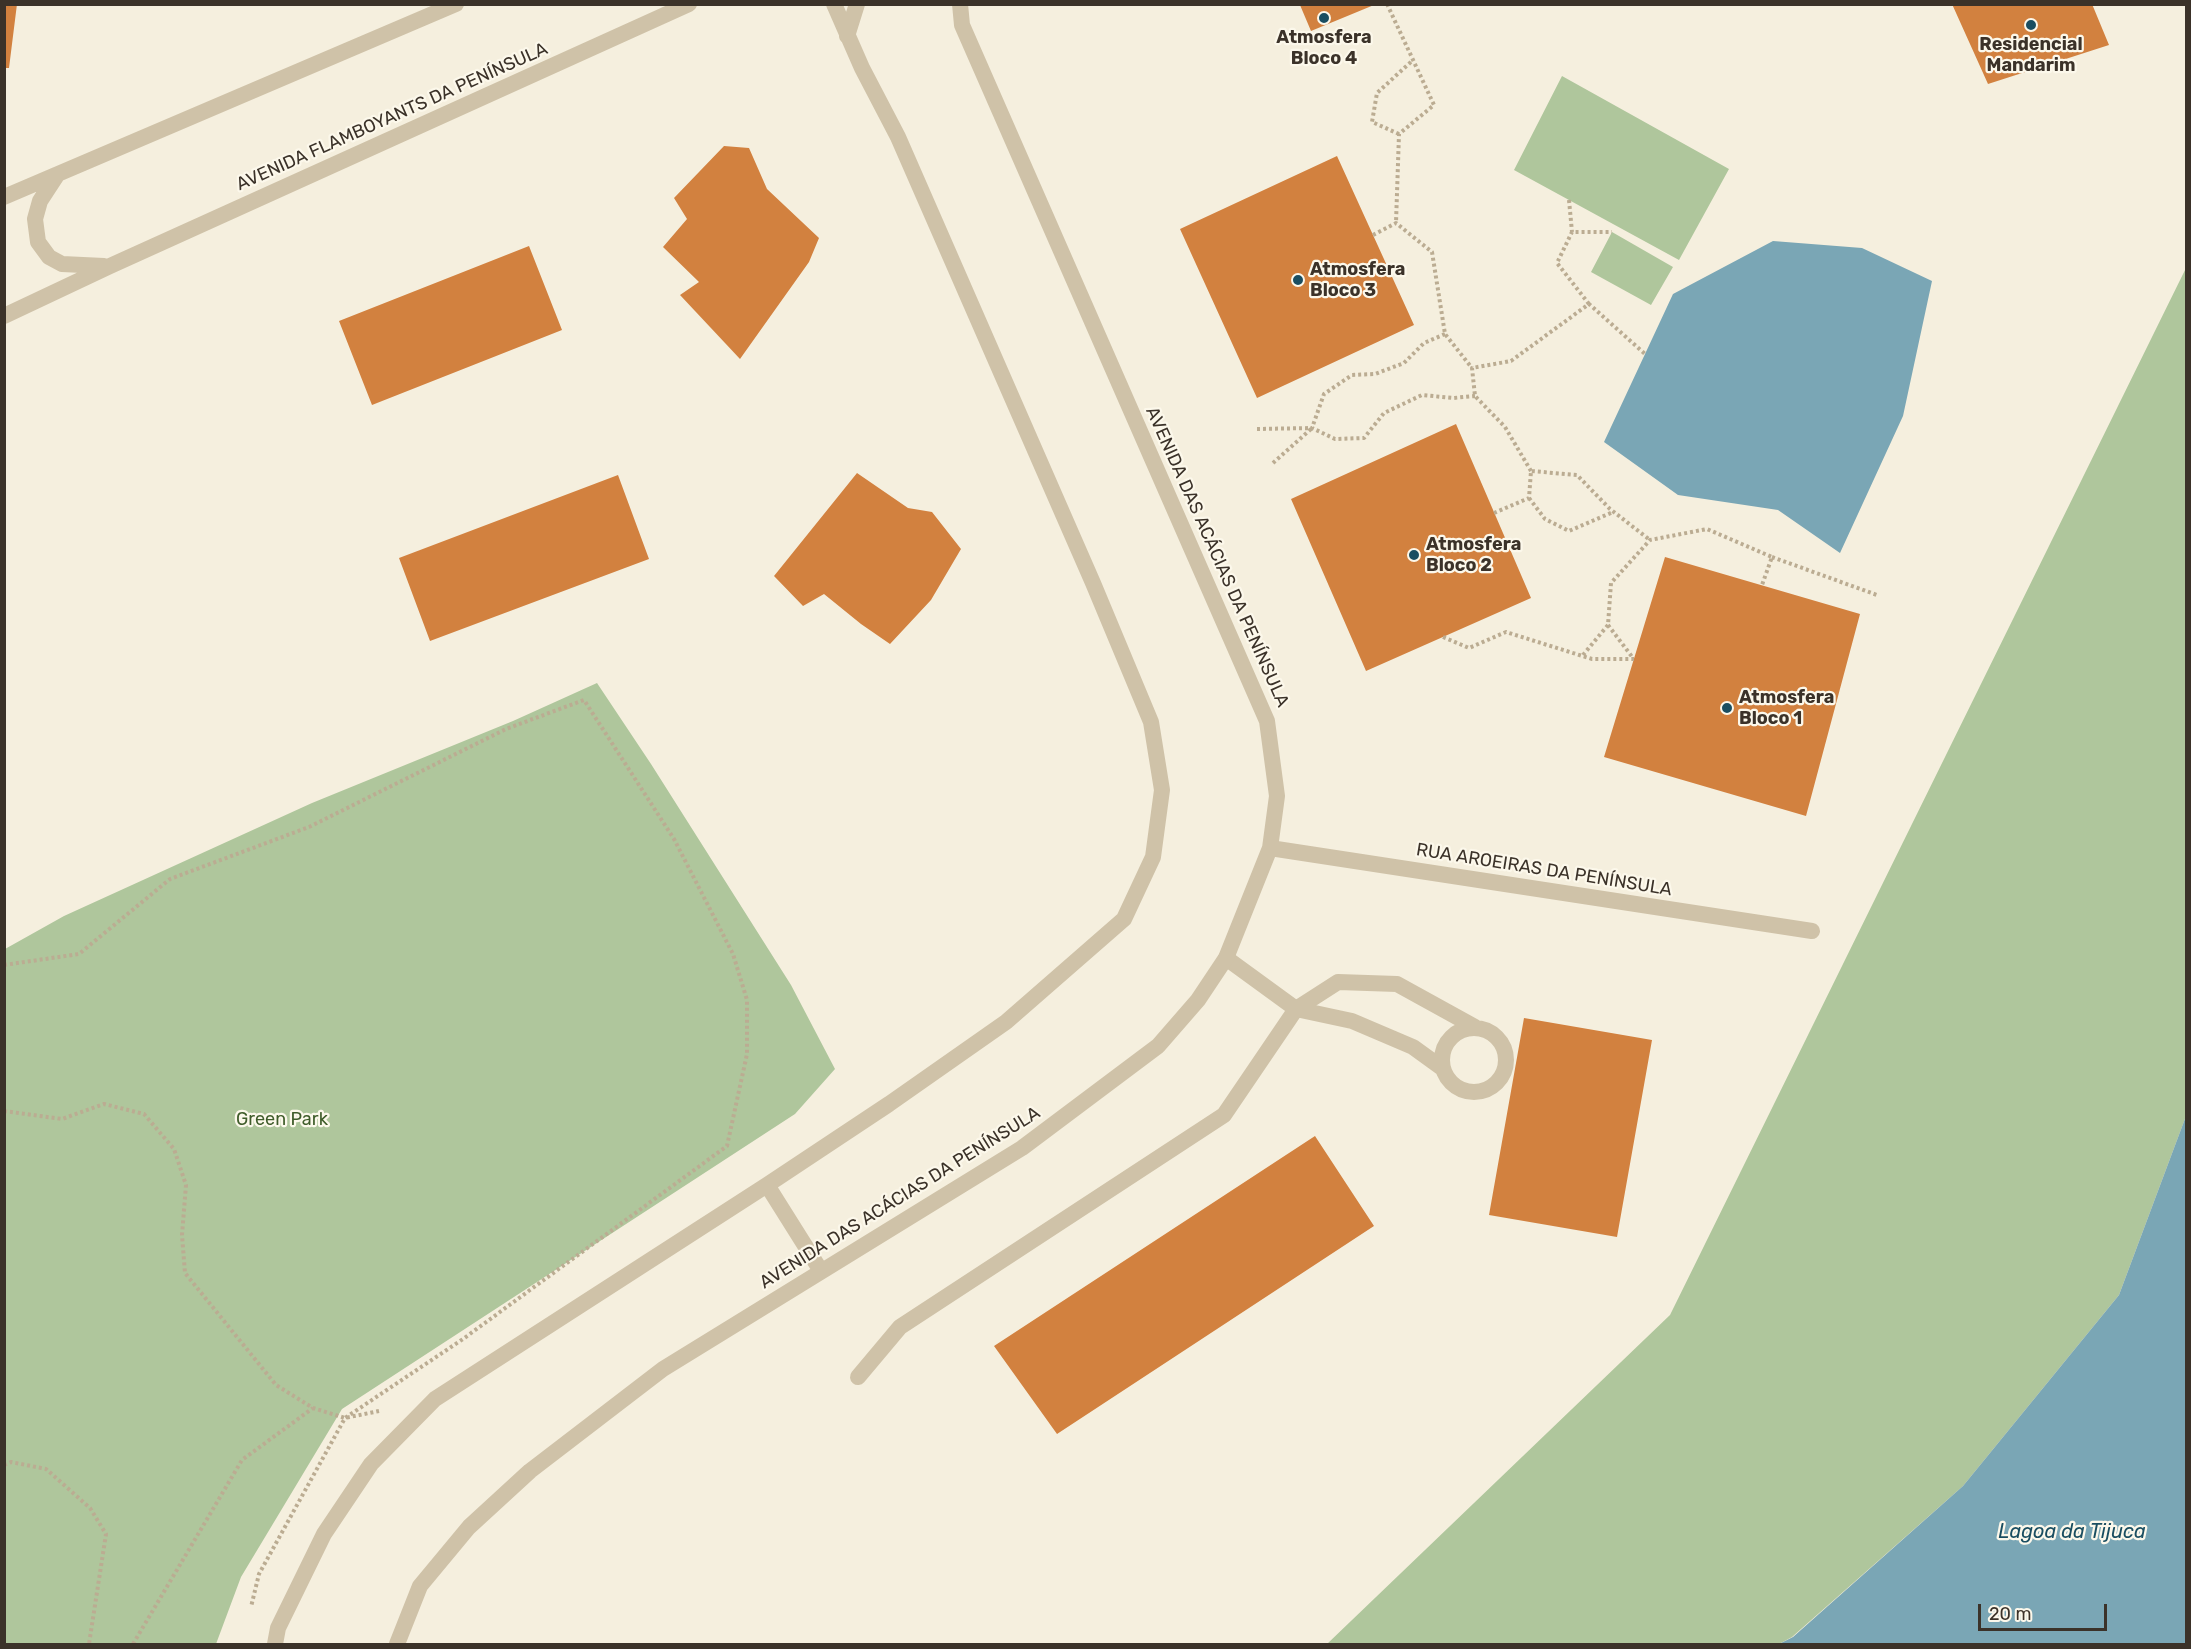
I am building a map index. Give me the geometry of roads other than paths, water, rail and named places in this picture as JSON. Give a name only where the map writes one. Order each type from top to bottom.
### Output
[{"type":"street","points":[[4,197],[456,4]]},
{"type":"street","name":"AVENIDA FLAMBOYANTS DA PENÍNSULA","points":[[4,316],[689,4]]},
{"type":"street","points":[[275,1644],[278,1628],[324,1534],[371,1464],[435,1399],[767,1185],[889,1104],[1006,1022],[1124,919],[1153,857],[1162,790],[1150,722],[1102,604],[898,137],[847,36],[834,4]]},
{"type":"street","points":[[847,36],[857,4]]},
{"type":"street","name":"AVENIDA DAS ACÁCIAS DA PENÍNSULA","points":[[398,1644],[420,1586],[469,1527],[530,1471],[663,1369],[1022,1148],[1158,1046],[1198,1000],[1226,958],[1270,848],[1277,796],[1267,721],[962,25],[960,4]]},
{"type":"street","name":"AVENIDA FLAMBOYANTS DA PENÍNSULA","points":[[58,174],[40,201],[35,219],[38,242],[49,257],[62,264],[110,266]]},
{"type":"street","name":"RUA AROEIRAS DA PENÍNSULA","points":[[1270,848],[1812,931]]},
{"type":"street","points":[[1226,958],[1296,1009],[1352,1022],[1413,1047],[1442,1068],[1449,1081],[1460,1090],[1474,1093],[1489,1090],[1500,1081],[1507,1068],[1507,1053],[1500,1040],[1489,1030],[1475,1028],[1460,1030],[1449,1040],[1442,1053],[1442,1068]]},
{"type":"street","points":[[858,1377],[900,1327],[1224,1114],[1296,1009],[1338,982],[1397,984],[1475,1028]]},
{"type":"street","points":[[767,1185],[821,1271]]},
{"type":"water","points":[[1773,241],[1862,248],[1932,281],[1903,416],[1840,553],[1778,510],[1678,495],[1604,442],[1673,294]]},
{"type":"water","name":"Lagoa da Tijuca","points":[[2186,1116],[2186,1644],[1779,1644],[1793,1637],[1963,1486],[2119,1295]]},
{"type":"place","name":"Atmosfera Bloco 4","points":[[1324,18]]},
{"type":"place","name":"Residencial Mandarim","points":[[2031,25]]},
{"type":"place","name":"Atmosfera Bloco 3","points":[[1298,280]]},
{"type":"place","name":"Atmosfera Bloco 2","points":[[1414,555]]},
{"type":"place","name":"Atmosfera Bloco 1","points":[[1727,708]]},
{"type":"park label","name":"Green Park","points":[[282,1120]]}]
